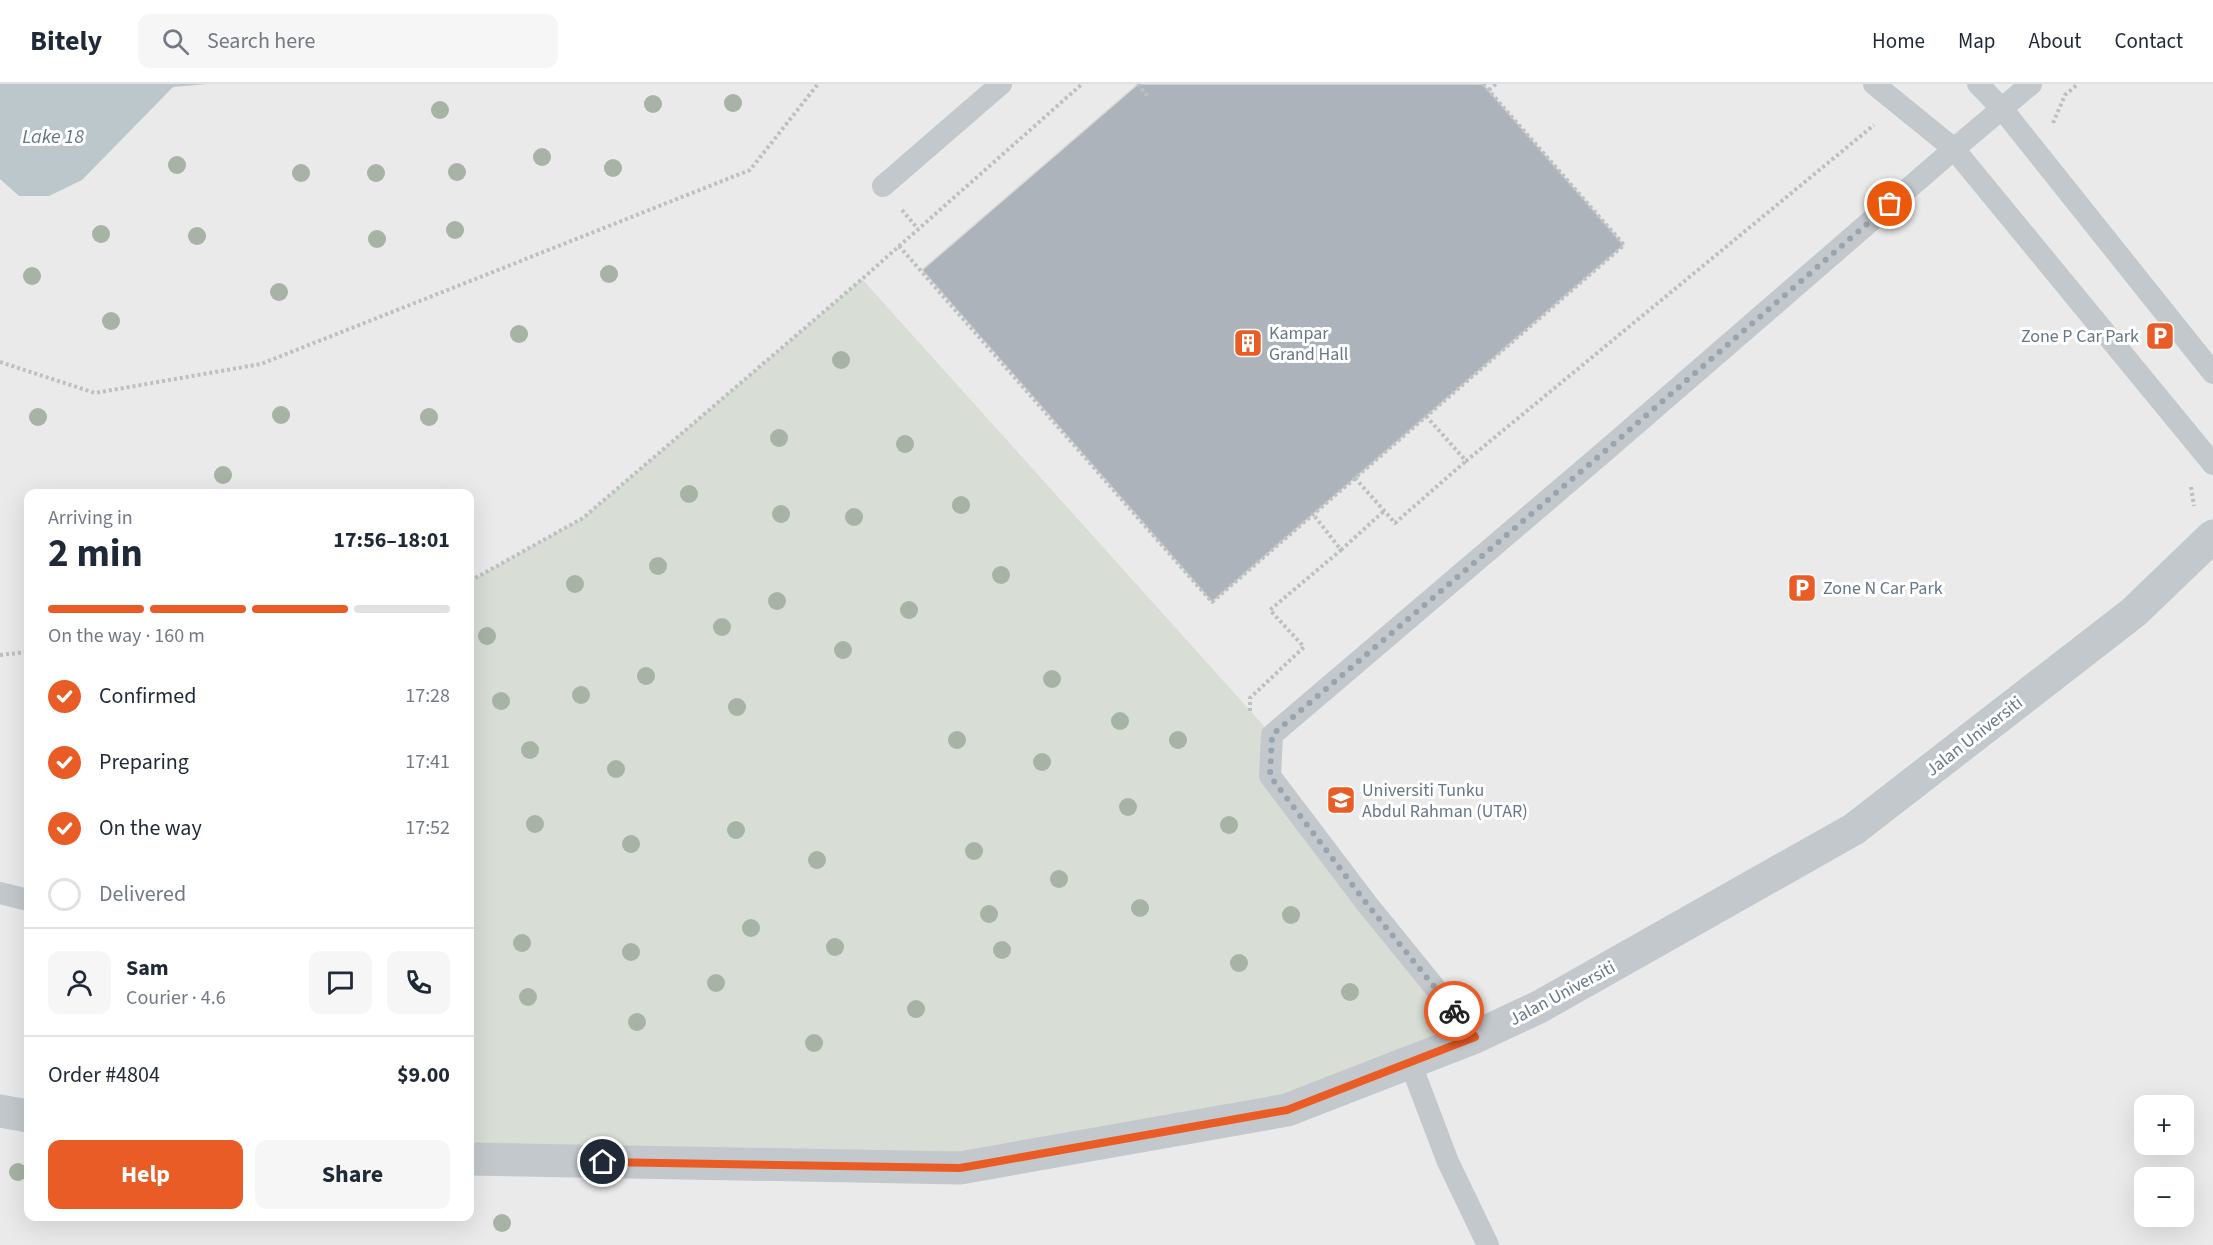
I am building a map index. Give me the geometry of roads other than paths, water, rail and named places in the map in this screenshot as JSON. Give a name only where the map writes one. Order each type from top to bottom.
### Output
[{"type":"street","name":"Jalan Universiti","points":[[474,1159],[960,1168],[1287,1110],[1475,1037],[1539,1007],[1854,829],[2134,612],[2213,536]]},
{"type":"street","points":[[0,1111],[24,1115]]},
{"type":"lane","points":[[883,186],[1001,84]]},
{"type":"lane","points":[[1874,84],[1954,149],[2213,464]]},
{"type":"lane","points":[[1978,84],[2002,110],[2213,373]]},
{"type":"lane","points":[[1475,1037],[1367,904],[1270,776],[1272,735],[2031,84]]},
{"type":"lane","points":[[0,893],[24,899]]},
{"type":"lane","points":[[1410,1062],[1448,1162],[1488,1245]]},
{"type":"water","name":"Lake 18","points":[[0,84],[207,84],[173,87],[82,180],[49,196],[19,196],[0,179]]},
{"type":"place","name":"Zone P Car Park","points":[[2160,336]]},
{"type":"place","name":"Kampar Grand Hall","points":[[1248,343]]},
{"type":"place","name":"Zone N Car Park","points":[[1802,588]]},
{"type":"place","name":"Universiti Tunku Abdul Rahman (UTAR)","points":[[1341,800]]}]
